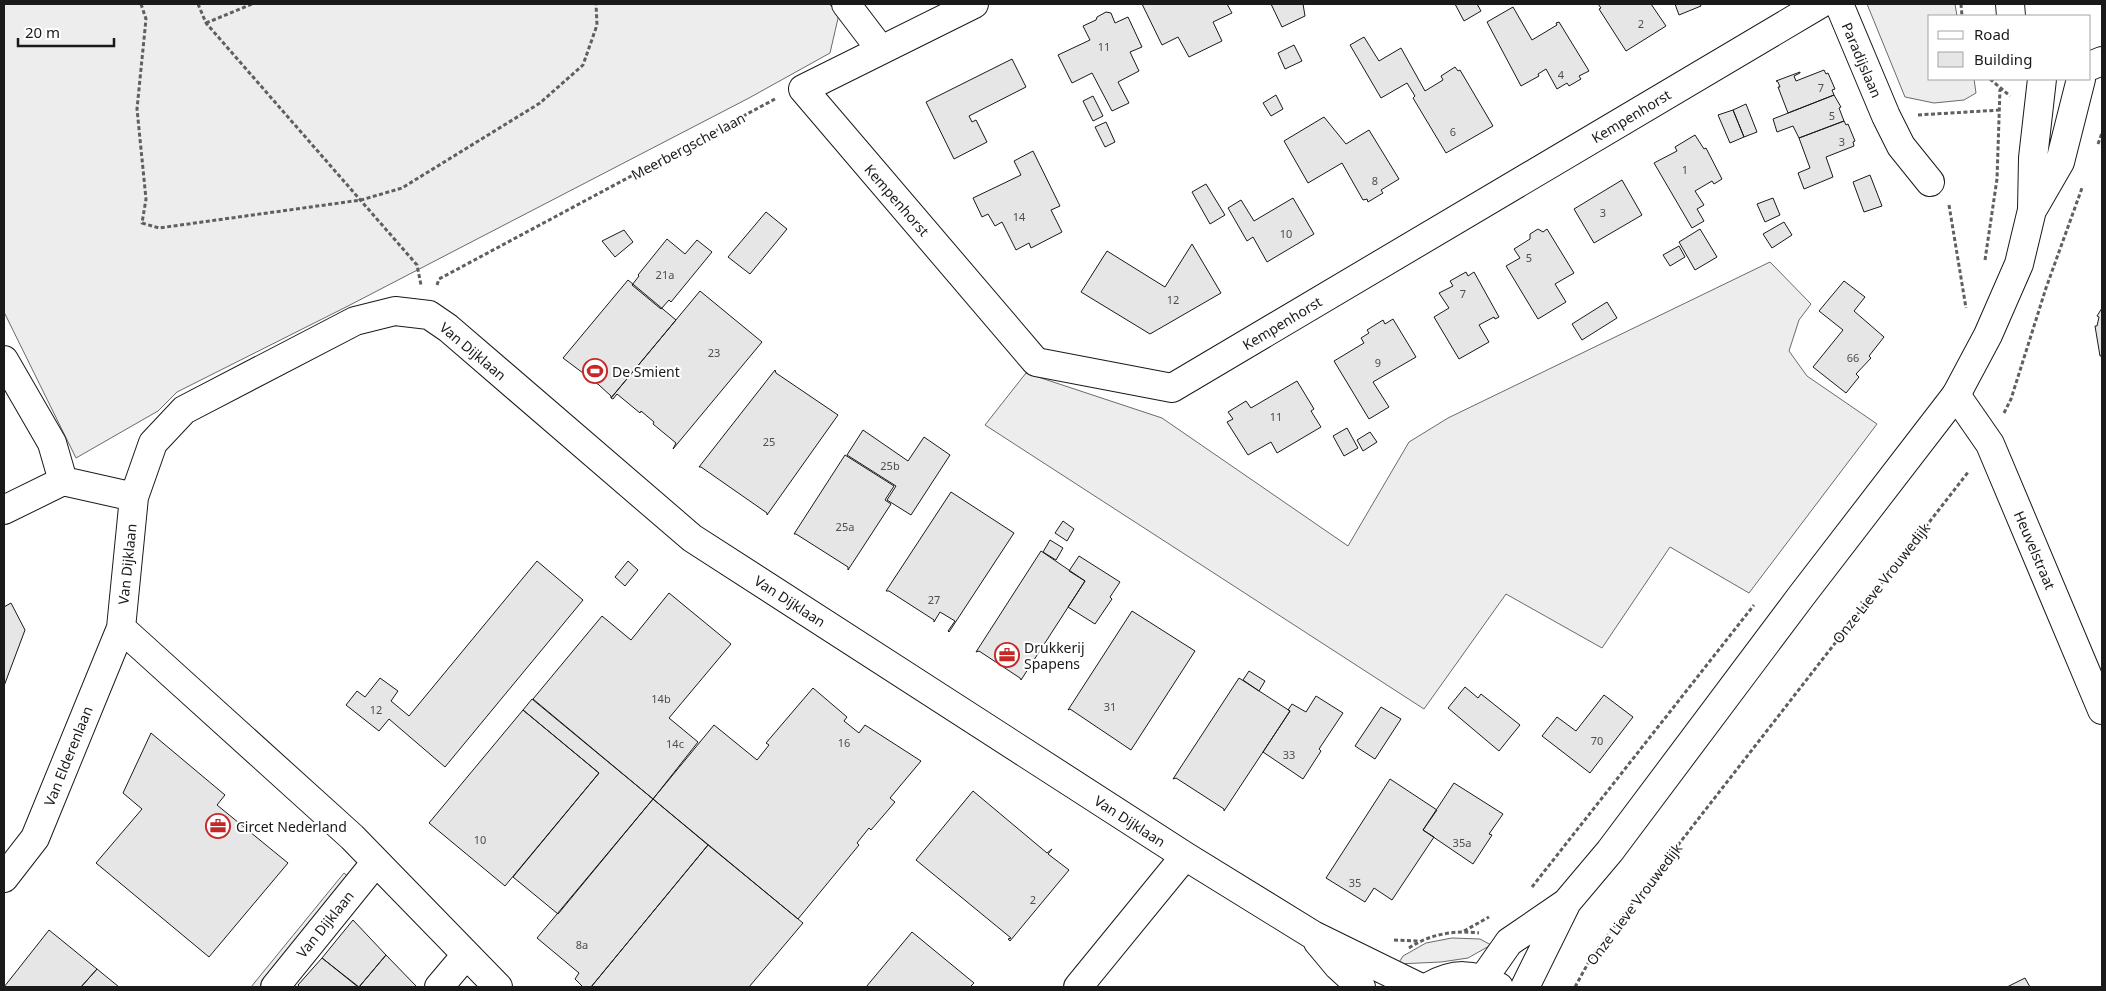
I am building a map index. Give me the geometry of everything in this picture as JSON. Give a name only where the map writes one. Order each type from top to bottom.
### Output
[{"type":"street","points":[[846,4],[881,50]]},
{"type":"street","points":[[803,89],[974,4]]},
{"type":"street","name":"Kempenhorst","points":[[803,89],[1036,362],[1172,388],[1820,4]]},
{"type":"street","name":"Paradijslaan","points":[[1839,4],[1886,116],[1901,146],[1930,182]]},
{"type":"street","points":[[1525,987],[1567,902],[1610,851],[1802,595],[1956,395],[1988,335],[2019,264],[2032,210],[2033,158],[2042,80]]},
{"type":"street","points":[[2032,210],[2060,162],[2081,80]]},
{"type":"street","name":"Van Dijklaan","points":[[121,628],[134,496],[153,443],[184,410],[356,321],[395,311],[429,315],[448,328],[692,538],[1185,856],[1313,935],[1419,987]]},
{"type":"street","points":[[4,360],[52,443],[63,481]]},
{"type":"street","name":"Heuvelstraat","points":[[1956,395],[1990,444],[2102,710]]},
{"type":"street","points":[[4,510],[63,481],[134,496]]},
{"type":"street","points":[[121,628],[352,838],[498,987]]},
{"type":"street","name":"Van Elderenlaan","points":[[4,878],[35,838],[121,628]]},
{"type":"street","points":[[1078,987],[1185,856]]},
{"type":"street","name":"Van Dijklaan","points":[[275,987],[376,862]]},
{"type":"street","points":[[1428,987],[1442,979],[1462,976],[1491,983],[1509,942],[1567,902]]},
{"type":"street","name":"Van Dijklaan","points":[[1313,935],[1338,966],[1361,987]]},
{"type":"street","points":[[439,987],[466,954]]},
{"type":"path","points":[[141,4],[146,20],[137,109],[146,199],[142,223],[159,228],[360,200],[402,188],[540,103],[583,64],[597,25],[596,4]]},
{"type":"path","points":[[198,4],[206,23],[417,265],[429,315]]},
{"type":"path","points":[[206,23],[252,4]]},
{"type":"path","points":[[1983,269],[1988,250],[1997,179],[2000,110],[2000,90],[1991,80]]},
{"type":"path","name":"Meerbergsche laan","points":[[429,315],[438,279],[758,108],[783,95],[803,89]]},
{"type":"path","name":"Paradijslaan","points":[[1886,116],[2000,110]]},
{"type":"path","points":[[2096,151],[2102,133]]},
{"type":"path","name":"Onze Lieve Vrouwedijk","points":[[1575,987],[1592,956],[1990,444],[2011,398],[2046,288],[2082,188]]},
{"type":"path","points":[[1967,316],[1971,306]]},
{"type":"path","points":[[1530,889],[1756,602]]},
{"type":"path","points":[[1464,932],[1490,916]]},
{"type":"shaded area","points":[[4,4],[829,4],[839,14],[830,53],[749,98],[348,306],[177,392],[158,411],[76,458],[4,312]]},
{"type":"shaded area","points":[[1867,4],[1955,4],[1957,15],[1928,15],[1928,80],[1974,80],[1976,93],[1964,100],[1934,103],[1905,97]]},
{"type":"shaded area","points":[[1770,262],[1811,304],[1799,320],[1789,351],[1807,376],[1877,424],[1749,593],[1670,547],[1602,648],[1506,594],[1424,709],[985,425],[1026,373],[1162,418],[1348,546],[1409,442],[1448,418]]},
{"type":"shaded area","points":[[344,873],[354,882],[267,987],[251,987]]},
{"type":"shaded area","points":[[1452,938],[1480,939],[1491,945],[1468,958],[1441,962],[1398,964],[1403,956],[1426,943]]},
{"type":"building","points":[[1142,4],[1227,4],[1232,13],[1213,22],[1222,41],[1189,57],[1178,37],[1162,45]]},
{"type":"building","points":[[1271,4],[1303,4],[1305,16],[1282,27]]},
{"type":"building","points":[[1455,4],[1477,4],[1481,11],[1464,21]]},
{"type":"building","points":[[1598,4],[1651,4],[1666,26],[1626,51],[1599,9],[1601,8]]},
{"type":"building","points":[[1675,4],[1700,4],[1701,6],[1679,15]]},
{"type":"building","points":[[1513,7],[1532,40],[1559,22],[1589,71],[1579,76],[1581,79],[1569,86],[1567,83],[1557,89],[1546,69],[1538,74],[1539,76],[1521,86],[1487,22]]},
{"type":"building","points":[[1106,12],[1111,13],[1115,23],[1128,17],[1142,47],[1130,52],[1139,71],[1118,82],[1129,103],[1112,111],[1092,73],[1072,83],[1058,55],[1090,40],[1083,26],[1096,20],[1097,17]]},
{"type":"building","points":[[1364,37],[1379,61],[1401,48],[1425,91],[1443,80],[1441,76],[1455,67],[1458,71],[1460,70],[1493,126],[1446,153],[1413,98],[1415,96],[1407,83],[1381,98],[1350,45]]},
{"type":"building","points":[[1294,45],[1302,61],[1285,69],[1278,53]]},
{"type":"building","points":[[1012,59],[1026,87],[969,116],[972,122],[976,120],[987,142],[954,159],[926,102]]},
{"type":"building","points":[[1824,70],[1826,74],[1828,73],[1835,89],[1832,90],[1834,95],[1788,113],[1778,87],[1780,87],[1776,81],[1800,72],[1794,76],[1796,81]]},
{"type":"building","points":[[1276,95],[1283,109],[1271,116],[1263,103]]},
{"type":"building","points":[[1834,95],[1841,107],[1839,108],[1844,121],[1799,138],[1793,126],[1777,132],[1773,119]]},
{"type":"building","points":[[1093,96],[1103,116],[1093,121],[1083,101]]},
{"type":"building","points":[[1746,104],[1757,132],[1744,137],[1733,110]]},
{"type":"building","points":[[1733,110],[1744,137],[1730,143],[1718,115]]},
{"type":"building","points":[[1324,117],[1346,144],[1369,130],[1399,179],[1381,190],[1383,193],[1368,202],[1367,199],[1363,200],[1342,163],[1308,183],[1284,141]]},
{"type":"building","points":[[1844,121],[1846,125],[1848,124],[1855,141],[1853,142],[1854,146],[1826,157],[1833,177],[1804,189],[1798,173],[1810,168],[1799,138]]},
{"type":"building","points":[[1106,122],[1115,142],[1105,147],[1095,127]]},
{"type":"building","points":[[1695,135],[1704,149],[1706,148],[1722,179],[1714,184],[1712,181],[1695,191],[1704,205],[1697,209],[1704,221],[1692,228],[1654,163],[1677,151],[1675,147]]},
{"type":"building","points":[[1033,151],[1060,206],[1051,210],[1062,232],[1031,248],[1029,243],[1016,250],[1002,222],[995,226],[988,214],[982,217],[973,198],[1021,175],[1014,161]]},
{"type":"building","points":[[1870,175],[1882,206],[1864,212],[1853,182]]},
{"type":"building","points":[[1622,180],[1642,215],[1594,243],[1574,209]]},
{"type":"building","points":[[1206,184],[1225,215],[1210,224],[1192,192]]},
{"type":"building","points":[[1293,198],[1314,234],[1267,262],[1253,237],[1247,241],[1228,208],[1241,200],[1254,221]]},
{"type":"building","points":[[1773,198],[1780,215],[1765,222],[1757,204]]},
{"type":"building","points":[[766,212],[787,229],[750,274],[728,257]]},
{"type":"building","points":[[1784,222],[1792,235],[1772,248],[1763,234]]},
{"type":"building","points":[[1538,229],[1543,232],[1547,229],[1574,273],[1555,284],[1566,302],[1538,319],[1506,266],[1520,258],[1514,249],[1530,239],[1530,234]]},
{"type":"building","points":[[1700,229],[1717,257],[1695,270],[1679,242]]},
{"type":"building","points":[[624,230],[633,242],[615,257],[602,241]]},
{"type":"building","points":[[667,239],[685,254],[697,240],[712,252],[671,302],[669,300],[661,309],[632,285]]},
{"type":"building","points":[[1192,244],[1221,293],[1150,334],[1081,292],[1107,251],[1165,287]]},
{"type":"building","points":[[1679,246],[1685,257],[1670,266],[1663,255]]},
{"type":"building","points":[[1466,272],[1468,276],[1474,272],[1499,317],[1495,319],[1494,317],[1479,325],[1489,342],[1459,359],[1434,317],[1449,308],[1439,293],[1453,286],[1450,281]]},
{"type":"building","points":[[628,280],[676,320],[611,398],[599,385],[563,358]]},
{"type":"building","points":[[1844,281],[1865,297],[1854,311],[1884,337],[1869,356],[1871,358],[1856,374],[1859,377],[1846,393],[1813,367],[1843,330],[1819,311]]},
{"type":"building","points":[[700,291],[762,342],[673,449],[676,443],[641,411],[640,413],[617,394],[613,399],[611,398]]},
{"type":"building","points":[[1607,302],[1617,318],[1582,340],[1572,324]]},
{"type":"building","points":[[2102,308],[2102,356],[2100,356],[2095,326],[2097,326],[2099,317],[2097,316]]},
{"type":"building","points":[[1393,319],[1416,357],[1373,382],[1389,407],[1369,419],[1334,361],[1364,343],[1361,338],[1369,333],[1367,330],[1383,320],[1385,324]]},
{"type":"building","points":[[775,370],[776,373],[838,415],[767,515],[767,513],[699,467]]},
{"type":"building","points":[[1297,381],[1314,409],[1311,411],[1321,427],[1277,453],[1271,442],[1248,455],[1227,422],[1233,419],[1228,412],[1246,401],[1251,408]]},
{"type":"building","points":[[1347,428],[1358,448],[1344,456],[1333,436]]},
{"type":"building","points":[[863,430],[908,461],[924,437],[950,455],[911,515],[887,500],[896,486],[847,455]]},
{"type":"building","points":[[1370,432],[1377,442],[1363,451],[1357,440]]},
{"type":"building","points":[[845,455],[894,486],[885,500],[891,504],[848,570],[848,567],[794,534]]},
{"type":"building","points":[[951,492],[1014,533],[949,632],[955,621],[940,612],[934,622],[934,620],[889,591],[886,591]]},
{"type":"building","points":[[1063,521],[1074,529],[1067,541],[1055,533]]},
{"type":"building","points":[[1050,540],[1063,548],[1056,560],[1043,552]]},
{"type":"building","points":[[1041,551],[1085,581],[1021,680],[979,651],[976,652]]},
{"type":"building","points":[[1079,556],[1120,582],[1110,597],[1112,599],[1095,624],[1068,607],[1085,581],[1069,571]]},
{"type":"building","points":[[537,561],[583,600],[445,767],[389,719],[379,731],[346,705],[357,691],[365,697],[380,678],[398,691],[391,701],[409,716]]},
{"type":"building","points":[[628,561],[638,570],[625,586],[615,577]]},
{"type":"building","points":[[669,593],[731,644],[669,718],[698,742],[653,799],[533,699],[602,616],[631,640]]},
{"type":"building","points":[[11,603],[25,630],[4,686],[4,607]]},
{"type":"building","points":[[1132,611],[1195,651],[1131,750],[1070,709],[1068,710]]},
{"type":"building","points":[[1249,671],[1265,681],[1259,691],[1243,680]]},
{"type":"building","points":[[1239,678],[1290,711],[1224,811],[1224,809],[1176,778],[1173,779]]},
{"type":"building","points":[[1465,687],[1478,698],[1481,694],[1520,725],[1499,751],[1448,708]]},
{"type":"building","points":[[813,688],[847,717],[844,721],[859,733],[865,725],[921,761],[890,798],[895,802],[871,830],[869,828],[857,843],[859,845],[798,919],[653,799],[714,725],[757,760],[769,745],[766,743]]},
{"type":"building","points":[[1604,695],[1633,717],[1590,773],[1542,736],[1557,717],[1576,731]]},
{"type":"building","points":[[1316,696],[1343,713],[1319,749],[1321,751],[1303,779],[1263,752],[1290,711],[1288,710],[1292,704],[1306,712]]},
{"type":"building","points":[[532,699],[653,799],[558,914],[513,877],[599,773],[523,710]]},
{"type":"building","points":[[1381,707],[1401,719],[1375,759],[1355,746]]},
{"type":"building","points":[[523,710],[599,773],[505,886],[429,823]]},
{"type":"building","points":[[151,733],[225,795],[217,805],[288,863],[209,957],[96,863],[142,809],[123,793]]},
{"type":"building","points":[[1390,779],[1437,810],[1423,830],[1434,837],[1392,900],[1374,888],[1365,902],[1326,878]]},
{"type":"building","points":[[1454,783],[1503,814],[1489,834],[1492,835],[1473,864],[1423,830]]},
{"type":"building","points":[[973,791],[1047,853],[1052,849],[1048,854],[1069,870],[1010,941],[1008,939],[1011,938],[916,860]]},
{"type":"building","points":[[653,799],[708,845],[591,987],[583,987],[575,979],[579,973],[537,938]]},
{"type":"building","points":[[708,845],[803,923],[749,987],[591,987]]},
{"type":"building","points":[[353,920],[386,955],[359,987],[322,958]]},
{"type":"building","points":[[49,930],[97,969],[81,987],[4,987]]},
{"type":"building","points":[[912,932],[974,983],[970,987],[866,987]]},
{"type":"building","points":[[386,955],[417,987],[359,987]]},
{"type":"building","points":[[322,958],[358,987],[300,987],[298,985]]},
{"type":"building","points":[[97,969],[119,987],[81,987]]},
{"type":"building","points":[[2025,978],[2030,987],[2007,987]]},
{"type":"place","name":"De Smient","points":[[595,371]]},
{"type":"place","name":"Drukkerij Spapens","points":[[1007,655]]},
{"type":"place","name":"Circet Nederland","points":[[218,826]]}]
